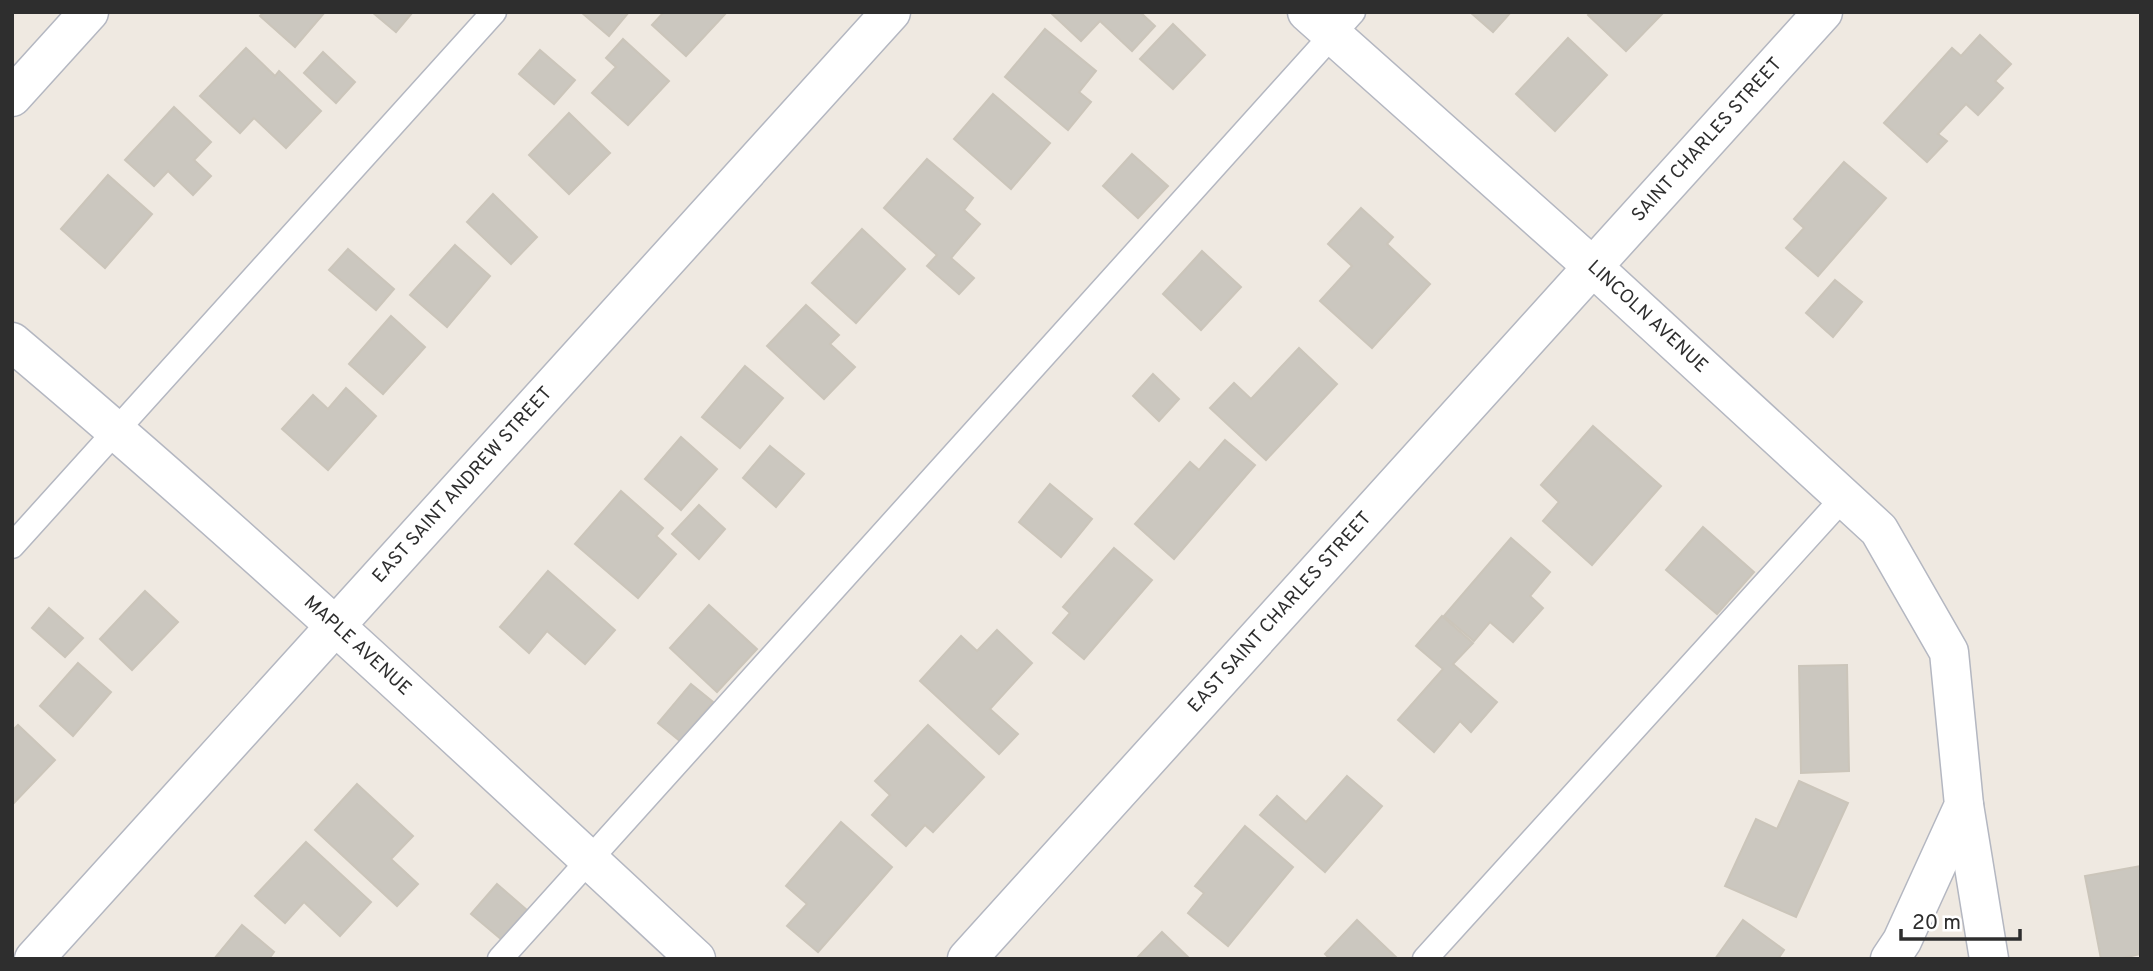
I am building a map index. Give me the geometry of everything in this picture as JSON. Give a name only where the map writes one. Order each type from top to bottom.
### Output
[{"type":"street","points":[[12,97],[89,12]]},
{"type":"street","name":"EAST SAINT ANDREW STREET","points":[[34,959],[891,12]]},
{"type":"street","name":"SAINT CHARLES STREET","points":[[1592,267],[1823,12]]},
{"type":"street","name":"LINCOLN AVENUE","points":[[1331,20],[1592,267],[1879,530],[1949,652],[1964,805]]},
{"type":"street","name":"EAST SAINT CHARLES STREET","points":[[967,959],[1592,267]]},
{"type":"street","name":"MAPLE AVENUE","points":[[12,342],[117,430],[336,625],[696,959]]},
{"type":"street","points":[[1890,959],[1902,941],[1964,805]]},
{"type":"street","points":[[1964,805],[1989,959]]},
{"type":"lane","points":[[12,546],[494,12]]},
{"type":"lane","points":[[500,959],[1331,20]]},
{"type":"lane","points":[[1425,959],[1844,497]]},
{"type":"building","points":[[264,12],[325,12],[295,47],[260,16]]},
{"type":"building","points":[[372,12],[411,12],[412,13],[396,32]]},
{"type":"building","points":[[581,12],[629,12],[609,36]]},
{"type":"building","points":[[664,12],[727,12],[686,56],[652,25]]},
{"type":"building","points":[[1140,12],[1155,26],[1132,51],[1100,21],[1081,41],[1051,13]]},
{"type":"building","points":[[1470,12],[1511,12],[1493,32]]},
{"type":"building","points":[[1591,12],[1664,12],[1626,51],[1588,15]]},
{"type":"building","points":[[1173,24],[1205,55],[1173,89],[1140,59]]},
{"type":"building","points":[[1045,29],[1096,71],[1079,92],[1091,102],[1068,130],[1005,77]]},
{"type":"building","points":[[1980,35],[2011,64],[1995,81],[2003,88],[1978,115],[1966,104],[1938,134],[1947,141],[1927,162],[1884,123],[1952,48],[1961,56]]},
{"type":"building","points":[[1568,38],[1607,75],[1555,131],[1516,94]]},
{"type":"building","points":[[623,39],[669,81],[628,125],[592,93],[616,67],[606,58]]},
{"type":"building","points":[[246,48],[275,76],[279,71],[321,111],[286,148],[254,118],[240,133],[200,96]]},
{"type":"building","points":[[540,50],[575,80],[554,104],[519,74]]},
{"type":"building","points":[[323,52],[355,82],[336,103],[304,73]]},
{"type":"building","points":[[993,94],[1050,143],[1011,189],[954,139]]},
{"type":"building","points":[[174,107],[211,142],[194,160],[211,176],[193,195],[168,171],[154,186],[125,160]]},
{"type":"building","points":[[569,113],[610,153],[569,194],[529,155]]},
{"type":"building","points":[[1132,154],[1168,186],[1138,218],[1103,186]]},
{"type":"building","points":[[927,159],[973,198],[964,210],[980,224],[951,258],[974,278],[959,294],[927,266],[937,255],[884,208]]},
{"type":"building","points":[[1844,162],[1886,198],[1818,276],[1786,248],[1804,228],[1794,219]]},
{"type":"building","points":[[108,175],[152,214],[105,268],[61,229]]},
{"type":"building","points":[[493,194],[537,237],[511,264],[467,222]]},
{"type":"building","points":[[1361,208],[1393,237],[1387,244],[1430,284],[1372,348],[1320,301],[1352,266],[1328,244]]},
{"type":"building","points":[[862,229],[905,269],[856,323],[812,283]]},
{"type":"building","points":[[455,245],[490,276],[447,327],[410,295]]},
{"type":"building","points":[[348,249],[394,289],[376,310],[329,270]]},
{"type":"building","points":[[1202,251],[1241,287],[1201,330],[1163,294]]},
{"type":"building","points":[[1835,280],[1862,302],[1833,337],[1806,313]]},
{"type":"building","points":[[806,305],[839,335],[830,344],[855,367],[824,399],[767,346]]},
{"type":"building","points":[[391,316],[425,347],[383,394],[349,364]]},
{"type":"building","points":[[1299,348],[1337,384],[1266,460],[1210,408],[1234,383],[1251,399]]},
{"type":"building","points":[[745,366],[783,398],[740,448],[702,417]]},
{"type":"building","points":[[1153,374],[1179,399],[1159,421],[1133,396]]},
{"type":"building","points":[[346,388],[376,416],[328,470],[282,429],[313,395],[328,409]]},
{"type":"building","points":[[1593,426],[1661,486],[1592,565],[1543,521],[1559,502],[1541,485]]},
{"type":"building","points":[[681,437],[717,469],[681,510],[645,479]]},
{"type":"building","points":[[1225,440],[1255,465],[1174,559],[1135,524],[1190,462],[1199,470]]},
{"type":"building","points":[[770,446],[804,474],[776,507],[743,478]]},
{"type":"building","points":[[1050,484],[1092,519],[1061,557],[1019,522]]},
{"type":"building","points":[[621,491],[663,528],[656,536],[676,554],[638,598],[575,544]]},
{"type":"building","points":[[699,505],[725,529],[699,559],[672,534]]},
{"type":"building","points":[[1703,527],[1754,572],[1717,614],[1666,570]]},
{"type":"building","points":[[1511,538],[1550,572],[1530,596],[1543,608],[1513,642],[1490,622],[1474,641],[1444,616]]},
{"type":"building","points":[[1114,548],[1152,580],[1084,659],[1053,633],[1070,613],[1063,607]]},
{"type":"building","points":[[548,571],[615,630],[585,664],[547,631],[529,653],[500,627]]},
{"type":"building","points":[[145,591],[178,622],[132,670],[100,639]]},
{"type":"building","points":[[709,605],[757,649],[717,692],[670,648]]},
{"type":"building","points":[[49,608],[83,638],[65,657],[32,628]]},
{"type":"building","points":[[1442,616],[1473,643],[1453,664],[1497,702],[1471,732],[1460,721],[1434,752],[1398,720],[1443,669],[1416,646]]},
{"type":"building","points":[[997,630],[1032,663],[990,709],[1018,734],[999,754],[920,681],[961,636],[977,651]]},
{"type":"building","points":[[78,663],[111,692],[73,736],[40,706]]},
{"type":"building","points":[[1847,665],[1849,771],[1801,773],[1799,666]]},
{"type":"building","points":[[691,684],[713,702],[680,741],[658,723]]},
{"type":"building","points":[[18,725],[55,760],[12,805],[12,731]]},
{"type":"building","points":[[928,725],[984,777],[933,832],[925,825],[906,846],[872,815],[890,795],[875,781]]},
{"type":"building","points":[[1347,776],[1382,806],[1325,872],[1260,815],[1277,796],[1306,822]]},
{"type":"building","points":[[1799,781],[1848,803],[1796,917],[1725,886],[1756,819],[1777,829]]},
{"type":"building","points":[[357,784],[413,836],[391,859],[418,884],[397,906],[315,830]]},
{"type":"building","points":[[841,822],[892,867],[818,952],[787,926],[807,904],[786,886]]},
{"type":"building","points":[[1245,826],[1293,867],[1228,946],[1188,913],[1204,893],[1195,886]]},
{"type":"building","points":[[306,842],[371,902],[340,936],[304,902],[285,923],[255,896]]},
{"type":"building","points":[[2141,866],[2141,954],[2118,959],[2101,959],[2085,876]]},
{"type":"building","points":[[497,884],[527,910],[501,939],[471,914]]},
{"type":"building","points":[[1357,920],[1398,959],[1330,959],[1325,954]]},
{"type":"building","points":[[1743,920],[1784,950],[1778,959],[1715,959]]},
{"type":"building","points":[[242,925],[274,952],[269,959],[214,959]]},
{"type":"building","points":[[1162,932],[1190,959],[1136,959]]}]
